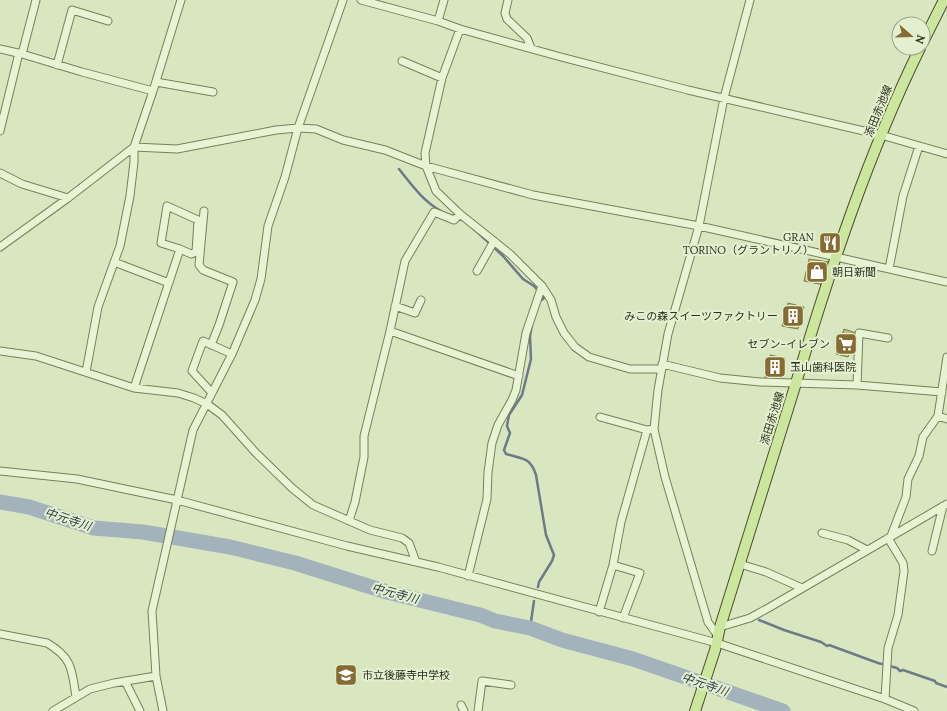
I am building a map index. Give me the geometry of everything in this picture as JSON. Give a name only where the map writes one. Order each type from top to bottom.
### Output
[{"type":"main road","points":[[931,26],[944,0]]},
{"type":"main road","name":"添田赤池線","points":[[695,711],[836,257],[881,135],[904,80],[916,56]]},
{"type":"street","points":[[0,131],[36,0]]},
{"type":"street","points":[[86,372],[98,307],[120,246],[130,196],[134,162],[134,147],[154,90],[180,0]]},
{"type":"street","points":[[163,711],[156,676],[152,610],[193,430],[232,354],[255,300],[261,279],[268,226],[285,177],[298,128],[343,0]]},
{"type":"street","points":[[361,0],[438,21],[460,29],[688,90],[881,135],[947,154]]},
{"type":"street","points":[[438,21],[444,0]]},
{"type":"street","points":[[508,0],[505,13],[507,20],[527,38],[531,48]]},
{"type":"street","points":[[599,612],[613,565],[621,522],[650,430],[668,334],[698,226],[724,98],[750,0]]},
{"type":"street","points":[[57,65],[72,10],[108,21]]},
{"type":"street","points":[[460,29],[442,78],[425,152],[426,166],[436,190],[460,214],[528,270],[542,286],[551,300],[556,317],[564,332],[575,347],[589,357],[630,369],[662,366],[720,378],[857,385],[942,392]]},
{"type":"street","points":[[0,49],[154,90]]},
{"type":"street","points":[[402,61],[442,78]]},
{"type":"street","points":[[156,82],[213,92]]},
{"type":"street","points":[[0,247],[68,198],[134,147],[176,149],[276,130],[298,128],[316,129],[343,140],[385,150],[426,166],[532,195],[587,204],[698,226],[947,282]]},
{"type":"street","points":[[889,269],[903,196],[919,146]]},
{"type":"street","points":[[0,173],[22,184],[68,198]]},
{"type":"street","points":[[167,206],[198,220],[196,252],[191,254],[180,249],[161,243],[167,206]]},
{"type":"street","points":[[204,211],[199,265],[203,270],[233,282],[211,345]]},
{"type":"street","points":[[349,521],[355,502],[364,457],[364,436],[390,331],[405,261],[434,212],[454,220],[460,214]]},
{"type":"street","points":[[477,271],[494,241]]},
{"type":"street","points":[[134,388],[180,249]]},
{"type":"street","points":[[114,262],[169,283]]},
{"type":"street","points":[[468,576],[487,499],[488,472],[492,443],[498,425],[512,400],[526,333],[542,286]]},
{"type":"street","points":[[395,306],[415,313],[422,300]]},
{"type":"street","points":[[390,331],[518,376]]},
{"type":"street","points":[[857,385],[859,333],[888,338]]},
{"type":"street","points":[[212,393],[192,371],[202,341],[232,354]]},
{"type":"street","points":[[0,351],[36,356],[134,388],[178,393],[206,404],[222,416],[255,452],[292,488],[313,505],[370,530],[402,538],[409,543],[416,562]]},
{"type":"street","points":[[885,699],[888,648],[898,615],[904,571],[903,563],[890,537],[906,497],[908,479],[919,456],[923,437],[938,416],[947,357]]},
{"type":"street","points":[[938,416],[947,419]]},
{"type":"street","points":[[600,417],[650,430]]},
{"type":"street","points":[[650,430],[708,622],[718,639]]},
{"type":"street","points":[[0,471],[77,479],[177,500],[416,562],[622,618],[718,639],[885,699],[914,711]]},
{"type":"street","points":[[718,639],[750,618],[945,505]]},
{"type":"street","points":[[932,551],[945,505]]},
{"type":"street","points":[[822,532],[848,540],[867,550]]},
{"type":"street","points":[[740,564],[766,572],[802,588]]},
{"type":"street","points":[[613,565],[640,573],[622,618]]},
{"type":"street","points":[[0,634],[47,643],[53,646],[66,658],[71,666],[76,697]]},
{"type":"street","points":[[53,711],[90,689],[156,676]]},
{"type":"street","points":[[478,711],[482,680],[511,685]]},
{"type":"street","points":[[125,681],[140,711]]},
{"type":"building","name":"GRAN TORINO（グラントリノ）","points":[[825,234],[838,238],[834,250],[824,247]]},
{"type":"building","name":"朝日新聞","points":[[809,259],[829,262],[824,285],[804,281]]},
{"type":"building","name":"みこの森スイーツファクトリー","points":[[788,303],[804,307],[798,329],[782,326]]},
{"type":"building","name":"セブン-イレブン","points":[[844,329],[856,333],[848,357],[836,354]]},
{"type":"building","name":"玉山歯科医院","points":[[770,355],[785,358],[781,376],[776,375],[775,379],[765,378]]},
{"type":"waterway","points":[[399,169],[423,197],[441,211]]},
{"type":"waterway","points":[[473,228],[503,256],[523,279],[534,286],[544,298],[539,302]]},
{"type":"waterway","points":[[532,324],[530,336],[531,359],[522,395],[509,415],[507,426],[510,433],[504,450],[506,454],[521,458],[528,462],[534,469],[536,475],[546,535],[554,555],[539,582],[538,587]]},
{"type":"waterway","name":"中元寺川","points":[[0,502],[29,507],[94,528],[143,532],[230,547],[295,563],[387,592],[480,615],[495,621],[530,628],[562,640],[633,659],[783,711]]},
{"type":"waterway","points":[[530,628],[534,601]]},
{"type":"waterway","points":[[759,620],[821,642],[827,646],[829,645],[878,663],[897,668],[900,671],[903,670],[935,681],[936,683],[947,687]]},
{"type":"place","name":"GRAN TORINO（グラントリノ）","points":[[830,243]]},
{"type":"place","name":"朝日新聞","points":[[817,272]]},
{"type":"place","name":"みこの森スイーツファクトリー","points":[[793,316]]},
{"type":"place","name":"セブン-イレブン","points":[[846,344]]},
{"type":"place","name":"玉山歯科医院","points":[[775,367]]},
{"type":"place","name":"市立後藤寺中学校","points":[[346,675]]}]
